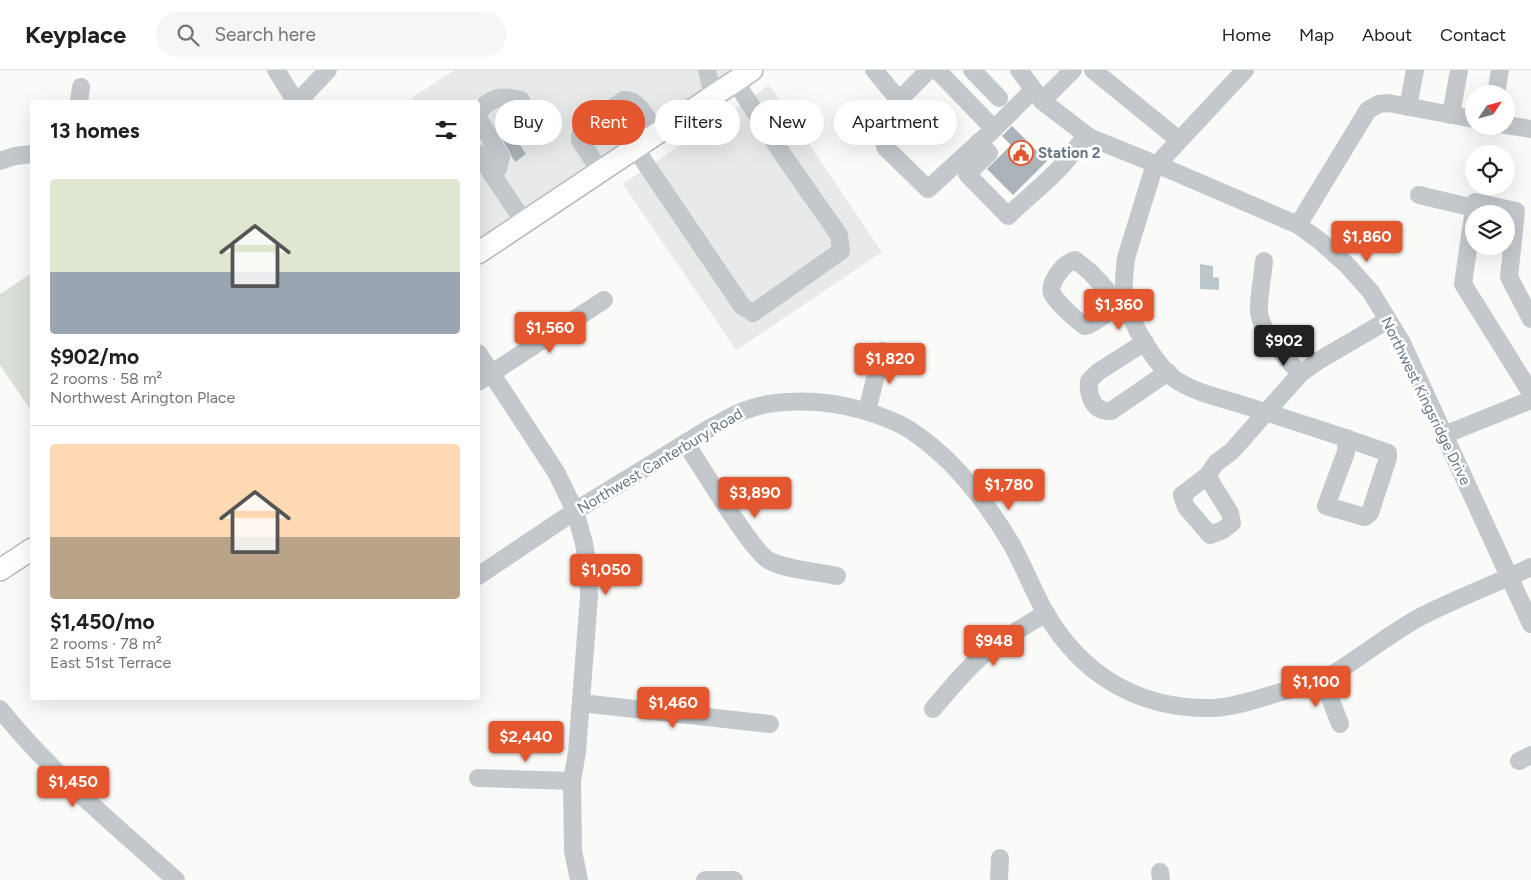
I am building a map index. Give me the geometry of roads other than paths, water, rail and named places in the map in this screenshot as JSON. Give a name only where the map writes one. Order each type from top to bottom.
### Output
[{"type":"main road","points":[[707,100],[743,76]]},
{"type":"main road","points":[[480,252],[655,135]]},
{"type":"main road","points":[[0,570],[30,550]]},
{"type":"street","points":[[276,70],[295,100]]},
{"type":"street","points":[[304,100],[306,93],[328,70]]},
{"type":"street","points":[[707,70],[713,96]]},
{"type":"street","points":[[874,70],[899,100],[929,71],[994,129]]},
{"type":"street","points":[[972,70],[999,98]]},
{"type":"street","name":"Northwest Kingsridge Drive","points":[[1019,70],[1038,96],[1086,135],[1298,225],[1320,241],[1347,265],[1372,292],[1402,343],[1531,624]]},
{"type":"street","points":[[885,147],[928,189],[994,129],[1073,70]]},
{"type":"street","points":[[1093,70],[1179,140]]},
{"type":"street","points":[[1245,70],[1158,165],[1126,258],[1122,301],[1145,342],[1175,379],[1202,393],[1347,438],[1388,453],[1370,513],[1365,517],[1326,506],[1346,452],[1347,438]]},
{"type":"street","points":[[1408,107],[1415,70]]},
{"type":"street","points":[[1451,115],[1459,70]]},
{"type":"street","points":[[1498,85],[1500,70]]},
{"type":"street","points":[[635,148],[742,306],[753,313],[840,251],[840,243],[838,235],[783,155],[743,76]]},
{"type":"street","points":[[480,110],[498,97],[521,100]]},
{"type":"street","points":[[600,171],[580,140],[579,136],[585,126],[624,100],[628,100],[637,104],[655,131]]},
{"type":"street","points":[[1298,225],[1368,110],[1378,104],[1388,103],[1465,117]]},
{"type":"street","points":[[480,121],[501,158],[500,164],[492,174]]},
{"type":"street","points":[[1515,126],[1531,129]]},
{"type":"street","points":[[979,142],[989,153],[967,174],[1008,216],[1055,174],[1078,148],[1086,135]]},
{"type":"street","points":[[0,161],[15,156],[30,154]]},
{"type":"street","points":[[480,156],[524,222]]},
{"type":"street","points":[[1420,195],[1465,206]]},
{"type":"street","points":[[1474,205],[1475,202],[1489,205]]},
{"type":"street","points":[[1467,255],[1463,284],[1531,393]]},
{"type":"street","points":[[1511,255],[1509,277],[1531,319]]},
{"type":"street","points":[[1264,261],[1259,313],[1265,329],[1277,347],[1300,374]]},
{"type":"street","points":[[484,377],[604,300]]},
{"type":"street","points":[[1211,469],[1232,451],[1300,374],[1318,361],[1388,320]]},
{"type":"street","points":[[1145,342],[1098,372],[1089,381],[1088,389],[1098,408],[1111,412],[1168,372]]},
{"type":"street","points":[[867,411],[882,351]]},
{"type":"street","points":[[480,361],[484,377],[556,472],[575,511],[584,543],[588,568],[589,597],[581,703],[572,781],[573,851],[579,880]]},
{"type":"street","points":[[1444,435],[1531,400]]},
{"type":"street","name":"Northwest Canterbury Road","points":[[480,575],[575,511],[710,428],[746,410],[789,402],[819,402],[867,411],[908,428],[929,444],[972,485],[1013,547],[1046,613],[1069,647],[1098,674],[1124,690],[1153,701],[1183,706],[1216,708],[1323,680],[1420,617],[1531,567]]},
{"type":"street","points":[[686,444],[753,544],[768,561],[801,570],[838,576]]},
{"type":"street","points":[[932,708],[965,671],[983,655],[1001,641],[1046,613]]},
{"type":"street","points":[[1323,680],[1340,724]]},
{"type":"street","points":[[581,703],[741,719],[770,724]]},
{"type":"street","points":[[0,709],[21,736],[52,768],[176,880]]},
{"type":"street","points":[[478,778],[572,781]]},
{"type":"street","points":[[999,880],[1000,858]]},
{"type":"street","points":[[705,880],[734,880]]},
{"type":"place","name":"Station 2","points":[[1021,153]]}]
